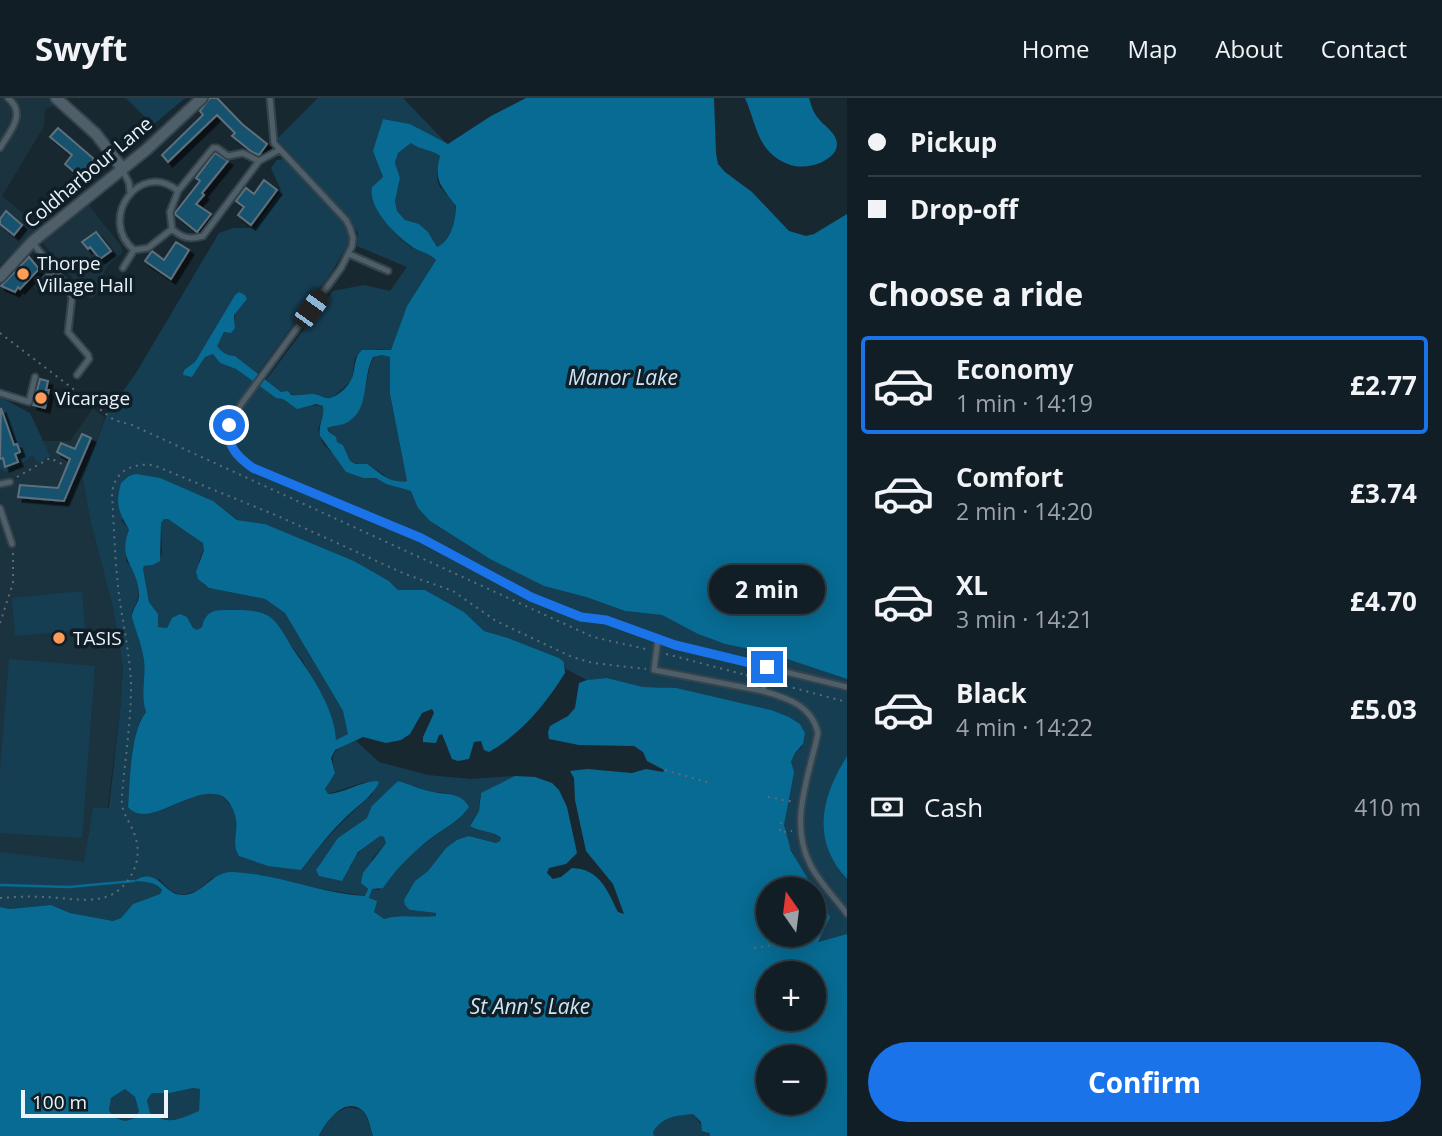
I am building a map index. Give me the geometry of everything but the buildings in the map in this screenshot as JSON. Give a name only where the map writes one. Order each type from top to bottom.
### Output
[{"type":"street","points":[[57,98],[96,134],[122,168]]},
{"type":"street","name":"Coldharbour Lane","points":[[0,277],[32,242],[146,150],[202,98]]},
{"type":"lane","points":[[0,148],[18,115],[16,105],[8,98]]},
{"type":"lane","points":[[270,98],[272,139],[346,220],[354,238],[349,254],[229,425],[229,445],[239,458],[253,468],[421,538],[531,597],[581,617],[606,620],[658,639],[847,687]]},
{"type":"lane","points":[[259,161],[243,153],[228,156],[213,148],[178,191],[170,212],[172,229],[184,237],[194,239],[203,236],[259,161],[279,149]]},
{"type":"lane","points":[[122,168],[130,192],[120,216],[120,226],[128,245],[134,250],[148,248],[172,229]]},
{"type":"lane","points":[[130,192],[153,183],[167,184],[178,191]]},
{"type":"lane","points":[[32,242],[72,297],[68,332],[89,359],[77,375]]},
{"type":"lane","points":[[123,268],[134,250]]},
{"type":"lane","points":[[349,254],[388,271]]},
{"type":"lane","points":[[40,286],[54,270]]},
{"type":"lane","points":[[0,393],[29,402],[36,377]]},
{"type":"lane","points":[[0,484],[10,482]]},
{"type":"lane","points":[[0,508],[12,544]]},
{"type":"lane","points":[[658,639],[654,670],[764,691],[803,707],[810,713],[816,722],[818,733],[802,804],[801,843],[811,867],[847,914]]},
{"type":"lane","points":[[764,691],[766,673]]},
{"type":"path","points":[[0,333],[106,416],[259,481],[593,637],[847,702]]},
{"type":"path","points":[[10,482],[50,458],[64,465]]},
{"type":"path","points":[[0,898],[97,898],[118,891],[133,876],[137,848],[135,835],[124,814],[121,799],[130,715],[130,673],[119,594],[112,494],[113,483],[131,466],[153,465],[453,591],[496,621],[572,657],[593,663],[654,670]]},
{"type":"path","points":[[0,623],[13,583],[15,567],[12,544]]},
{"type":"path","points":[[664,770],[710,783]]},
{"type":"path","points":[[768,797],[802,804]]},
{"type":"path","points":[[781,822],[780,832],[800,831]]},
{"type":"path","points":[[754,948],[760,947]]},
{"type":"shaded area","points":[[0,98],[48,98],[57,105],[45,109],[44,126],[2,196],[39,227],[0,265]]},
{"type":"shaded area","points":[[126,98],[185,98],[153,125]]},
{"type":"shaded area","points":[[318,98],[403,98],[448,145],[410,124],[383,119],[378,149],[383,177],[372,187],[386,221],[396,234],[411,247],[436,260],[407,306],[391,350],[378,349],[355,357],[352,380],[333,397],[327,398],[314,394],[302,397],[281,392],[266,380],[333,291],[364,285],[390,291],[407,267],[357,246],[358,233],[349,219],[277,139]]},
{"type":"shaded area","points":[[411,143],[436,151],[440,156],[438,182],[456,208],[453,228],[446,240],[437,247],[428,232],[419,224],[405,220],[397,211],[395,201],[400,178],[395,163],[398,153]]},
{"type":"shaded area","points":[[284,159],[344,221],[349,229],[350,239],[331,273],[257,374],[235,356],[229,356],[216,346],[225,332],[235,328],[235,295],[195,362],[184,370],[192,377],[205,357],[213,354],[220,363],[236,369],[276,398],[288,403],[324,406],[318,430],[323,444],[346,472],[363,478],[376,478],[386,484],[411,491],[430,521],[490,559],[544,586],[625,611],[662,615],[698,634],[725,644],[769,653],[847,679],[847,756],[841,766],[842,873],[847,879],[847,934],[826,940],[826,877],[806,877],[786,838],[784,825],[791,762],[802,747],[805,733],[800,724],[789,717],[745,704],[660,687],[643,687],[607,678],[587,680],[566,669],[559,658],[484,631],[464,612],[425,590],[398,590],[389,581],[354,561],[265,524],[238,520],[213,501],[181,488],[121,520],[129,530],[126,561],[134,572],[138,585],[137,599],[132,611],[144,661],[143,699],[146,712],[134,743],[128,807],[138,811],[155,812],[197,795],[216,794],[225,799],[235,813],[235,836],[301,870],[335,830],[373,794],[365,782],[328,794],[325,791],[327,783],[335,773],[333,759],[336,751],[355,740],[379,762],[428,775],[471,779],[515,776],[480,795],[479,811],[470,825],[502,839],[497,843],[469,836],[446,848],[428,871],[415,881],[410,910],[436,913],[437,916],[384,919],[376,915],[369,898],[372,889],[379,890],[410,856],[456,821],[469,807],[447,793],[431,792],[398,781],[367,818],[338,839],[319,865],[351,867],[362,849],[380,836],[385,837],[386,843],[372,859],[366,896],[302,886],[262,875],[212,878],[197,891],[181,895],[171,891],[159,879],[152,883],[162,890],[160,894],[133,904],[121,918],[113,921],[70,913],[51,905],[10,909],[0,907],[0,852],[84,862],[93,808],[109,808],[123,667],[113,608],[90,519],[83,478],[107,414],[136,373],[219,233],[233,228],[254,228],[281,190],[271,168],[277,160]]},
{"type":"shaded area","points":[[87,203],[121,246],[122,253],[107,266],[102,278],[107,284],[91,299],[41,241]]},
{"type":"shaded area","points":[[374,357],[390,357],[390,394],[407,481],[393,481],[374,468],[350,461],[343,445],[337,442],[327,427],[343,424],[357,413]]},
{"type":"shaded area","points":[[0,397],[30,413],[50,456],[38,463],[33,456],[7,472],[0,469]]},
{"type":"shaded area","name":"TASIS","points":[[93,408],[105,418],[83,478],[90,519],[113,608],[123,667],[98,884],[0,885],[0,469],[7,471],[33,456],[50,456],[41,441],[70,441]]},
{"type":"shaded area","points":[[164,519],[201,539],[205,546],[199,561],[203,584],[209,588],[265,599],[285,613],[343,711],[349,734],[336,740],[303,661],[266,614],[220,610],[197,631],[187,617],[172,618],[167,628],[158,627],[158,614],[149,602],[143,569],[144,566],[154,565],[162,554],[161,523]]},
{"type":"shaded area","points":[[82,591],[85,630],[15,636],[12,598]]},
{"type":"shaded area","points":[[9,659],[95,666],[82,838],[0,833],[0,772]]},
{"type":"shaded area","points":[[125,1089],[135,1097],[139,1111],[135,1118],[125,1121],[113,1117],[109,1110],[111,1098]]},
{"type":"shaded area","points":[[200,1089],[199,1111],[180,1119],[169,1120],[150,1113],[147,1100],[152,1093],[170,1093]]},
{"type":"shaded area","points":[[348,1107],[362,1110],[373,1136],[319,1136],[331,1116]]},
{"type":"shaded area","points":[[693,1114],[710,1136],[654,1136],[653,1132],[665,1119]]},
{"type":"water","name":"Manor Lake","points":[[526,98],[714,98],[718,164],[752,192],[789,231],[806,236],[814,234],[847,214],[847,679],[769,653],[725,644],[698,634],[662,615],[625,611],[544,586],[490,559],[430,521],[418,508],[411,491],[386,484],[376,478],[363,478],[346,472],[320,436],[323,406],[316,404],[297,409],[283,399],[276,398],[236,369],[220,363],[213,354],[205,357],[192,377],[183,375],[184,370],[195,362],[239,292],[247,299],[234,315],[235,328],[231,333],[224,332],[217,346],[225,353],[235,356],[281,392],[333,397],[350,382],[356,359],[362,350],[391,350],[407,306],[436,260],[398,235],[374,204],[372,187],[383,177],[373,151],[383,119],[410,124],[448,144],[491,116]],"holes":[[[411,143],[440,156],[438,178],[456,206],[454,224],[449,235],[437,247],[428,232],[419,224],[405,220],[397,211],[395,201],[400,178],[395,163],[398,153]],[[373,357],[390,357],[390,394],[407,481],[390,479],[367,464],[350,461],[343,445],[337,442],[327,428],[346,423],[355,416],[363,401]]]},
{"type":"water","points":[[745,98],[809,98],[816,116],[835,136],[837,144],[832,156],[808,166],[792,165],[778,159],[759,137]]},
{"type":"water","points":[[136,474],[160,478],[213,501],[237,520],[265,524],[354,561],[389,581],[398,590],[425,590],[464,612],[484,631],[559,658],[564,662],[565,673],[541,707],[522,727],[489,752],[484,750],[481,741],[474,742],[469,759],[452,759],[442,734],[436,743],[423,742],[434,713],[432,709],[422,713],[410,734],[401,740],[386,743],[363,737],[335,750],[331,758],[335,773],[325,789],[328,794],[370,782],[379,783],[335,828],[301,870],[268,866],[239,856],[235,844],[235,815],[222,796],[198,796],[159,811],[137,813],[128,807],[134,744],[146,712],[143,699],[144,661],[132,617],[139,598],[138,585],[125,549],[129,530],[118,503],[121,483]],"holes":[[[168,519],[203,543],[204,550],[196,572],[198,579],[209,588],[265,599],[285,613],[343,711],[348,734],[336,740],[331,716],[314,681],[282,630],[267,615],[246,610],[216,611],[209,614],[202,627],[197,630],[187,617],[180,614],[172,618],[167,628],[158,627],[158,614],[149,602],[143,569],[144,566],[160,561],[161,523]]]},
{"type":"water","name":"St Ann's Lake","points":[[607,678],[643,687],[676,688],[771,710],[800,724],[805,733],[803,744],[791,762],[794,772],[784,825],[791,851],[807,877],[756,877],[756,947],[826,947],[826,940],[847,934],[847,1136],[710,1136],[702,1131],[701,1122],[693,1114],[665,1120],[653,1132],[654,1136],[373,1136],[362,1110],[349,1106],[330,1118],[319,1136],[0,1136],[0,907],[10,909],[51,905],[70,913],[113,921],[121,918],[133,904],[160,894],[162,890],[156,885],[134,881],[142,877],[155,879],[181,895],[195,892],[219,875],[233,872],[365,896],[368,889],[361,883],[363,873],[386,843],[384,837],[380,836],[358,852],[342,881],[319,876],[316,870],[338,838],[367,818],[372,806],[398,781],[429,791],[458,796],[469,807],[456,821],[411,856],[383,888],[372,889],[369,898],[377,901],[374,912],[384,919],[436,916],[436,913],[410,910],[404,900],[415,881],[457,840],[469,836],[496,843],[500,841],[498,836],[470,826],[479,811],[481,793],[515,776],[535,777],[552,783],[559,790],[567,807],[577,853],[566,864],[549,868],[547,873],[553,879],[561,877],[572,868],[589,872],[601,882],[618,912],[624,914],[613,884],[586,851],[575,800],[574,778],[570,771],[587,769],[632,773],[646,769],[664,770],[647,761],[643,752],[634,746],[579,745],[549,739],[550,726],[568,716],[575,708],[579,683]],"holes":[[[125,1089],[135,1097],[139,1111],[135,1118],[125,1121],[113,1117],[109,1110],[111,1098]],[[200,1089],[199,1111],[180,1119],[169,1120],[150,1113],[147,1100],[152,1093],[170,1093]]]},
{"type":"water","points":[[847,756],[847,879],[828,849],[824,819],[831,787]]},
{"type":"water","name":"St Ann's Lake","points":[[826,910],[830,917],[826,925]]},
{"type":"waterway","points":[[0,885],[69,887],[134,881]]},
{"type":"place","name":"Thorpe Village Hall","points":[[23,274]]},
{"type":"place","name":"Vicarage","points":[[41,398]]},
{"type":"place","name":"TASIS","points":[[59,638]]},
{"type":"route","points":[[229,425],[229,445],[239,458],[253,468],[421,538],[531,597],[581,617],[606,620],[675,645],[767,667]]}]
